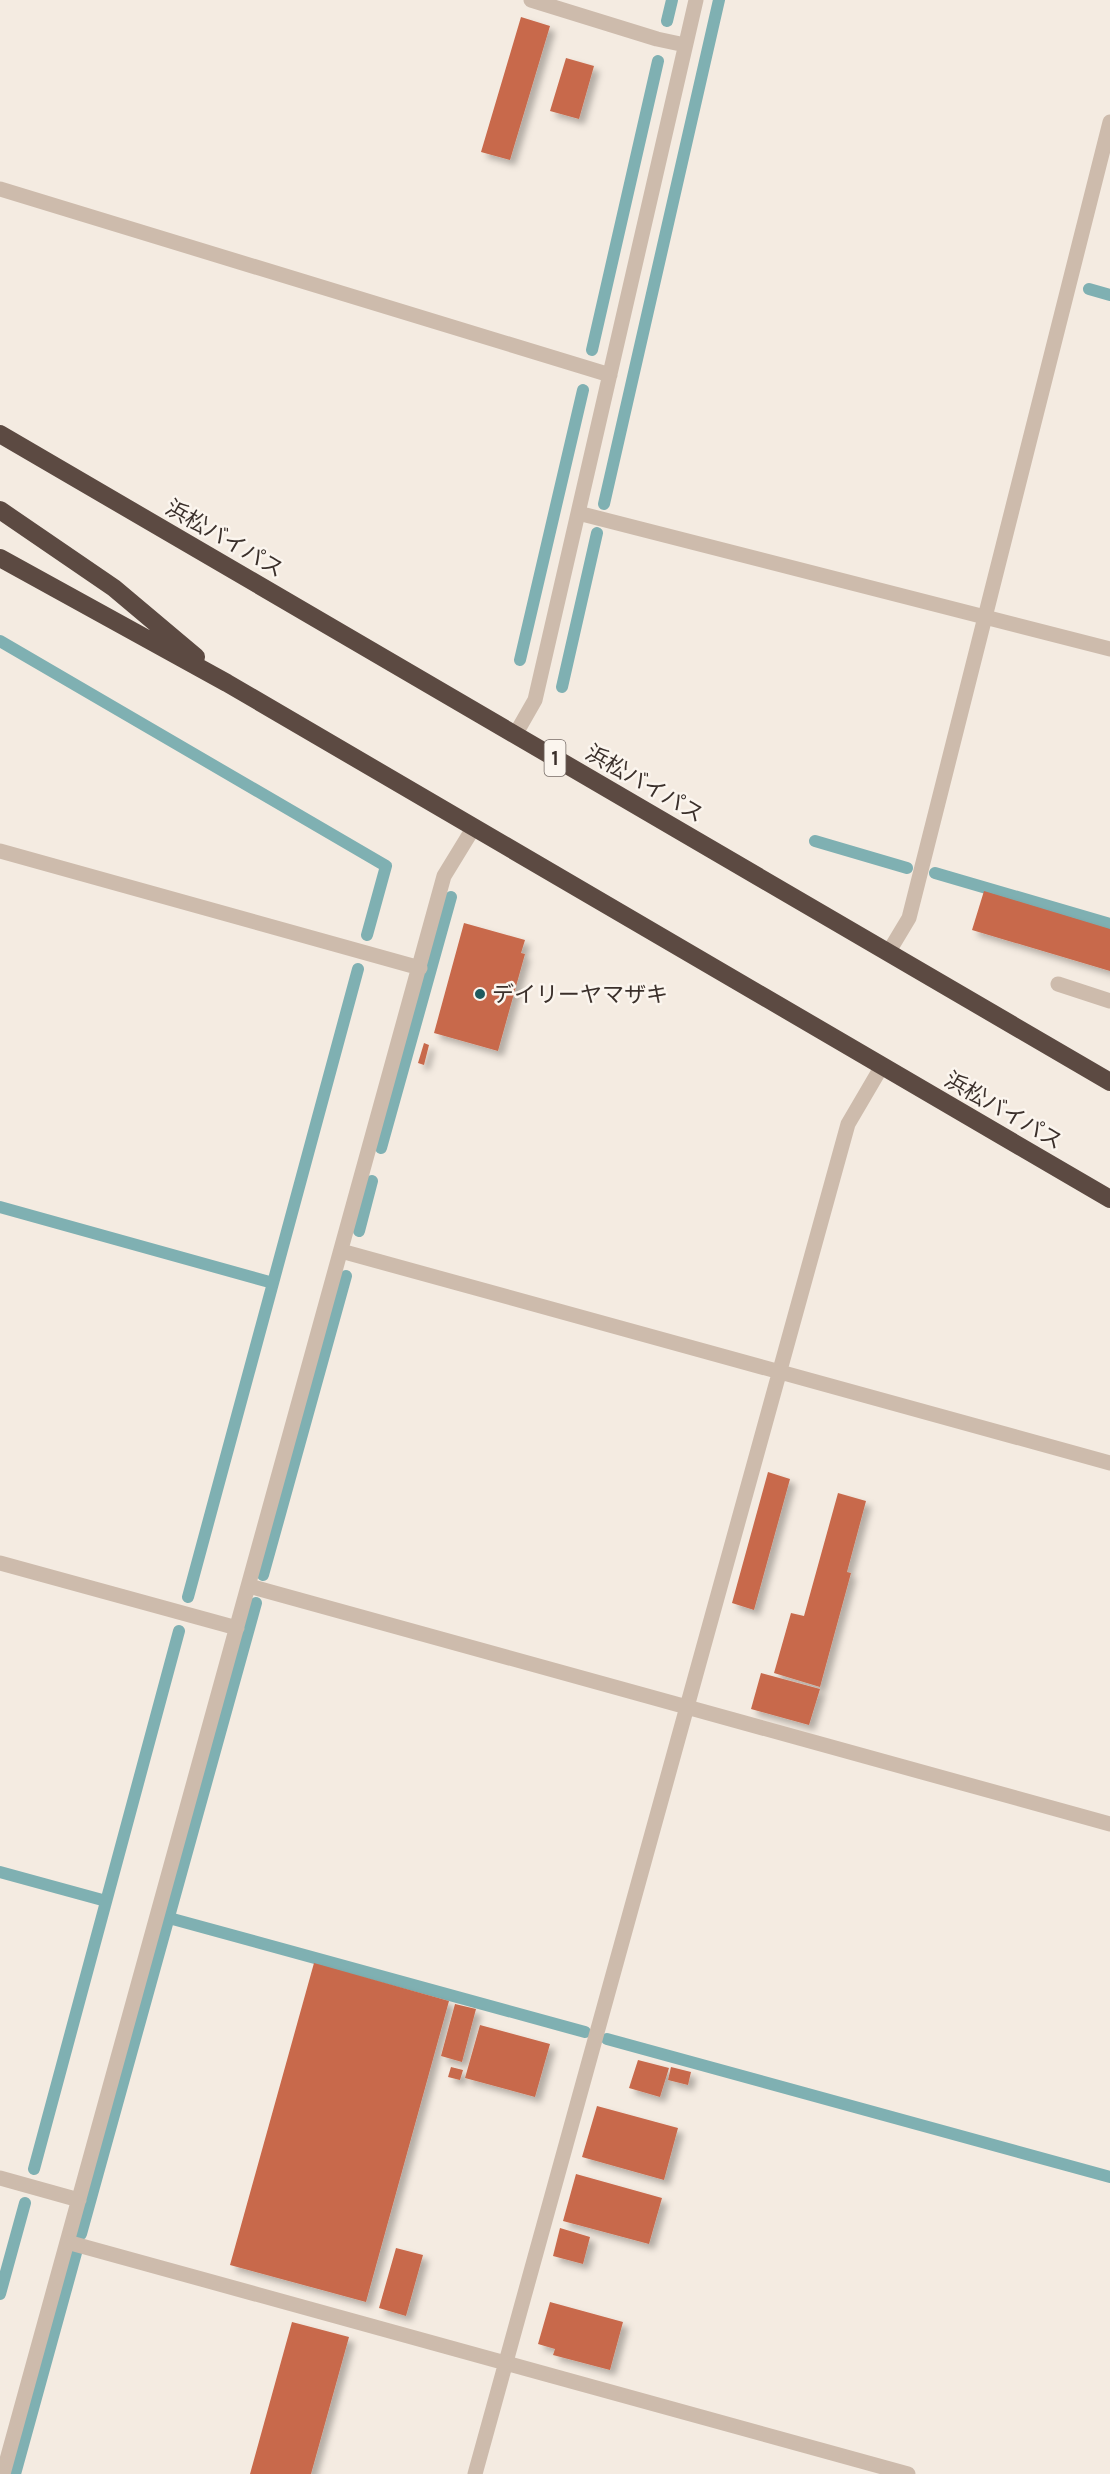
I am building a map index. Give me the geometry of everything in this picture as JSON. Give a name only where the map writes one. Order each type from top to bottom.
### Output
[{"type":"highway","name":"浜松バイパス","points":[[0,434],[1110,1082]]},
{"type":"highway","points":[[0,510],[114,588],[227,683]]},
{"type":"highway","name":"浜松バイパス","points":[[0,558],[227,683],[1110,1199]]},
{"type":"street","points":[[531,0],[657,39],[686,45]]},
{"type":"street","points":[[515,735],[535,700],[696,0]]},
{"type":"street","points":[[888,953],[909,918],[1110,122]]},
{"type":"street","points":[[0,189],[610,375]]},
{"type":"street","points":[[578,513],[1110,649]]},
{"type":"street","points":[[3,2474],[444,876],[474,827]]},
{"type":"street","points":[[0,851],[420,968]]},
{"type":"street","points":[[1058,984],[1110,1001]]},
{"type":"street","points":[[475,2474],[848,1124],[882,1066]]},
{"type":"street","points":[[341,1251],[1110,1463]]},
{"type":"street","points":[[0,1563],[237,1628]]},
{"type":"street","points":[[249,1586],[1110,1824]]},
{"type":"street","points":[[0,2178],[79,2200]]},
{"type":"street","points":[[67,2242],[908,2474]]},
{"type":"building","points":[[521,17],[550,26],[510,160],[481,152]]},
{"type":"building","points":[[566,58],[594,66],[579,119],[550,111]]},
{"type":"building","points":[[984,891],[1110,929],[1110,971],[972,930]]},
{"type":"building","name":"デイリーヤマザキ","points":[[464,923],[525,940],[521,953],[525,954],[498,1051],[434,1033]]},
{"type":"building","points":[[424,1043],[429,1045],[424,1065],[418,1063]]},
{"type":"building","points":[[768,1472],[790,1479],[754,1610],[732,1603]]},
{"type":"building","points":[[838,1493],[866,1501],[847,1572],[851,1573],[820,1687],[774,1673],[791,1613],[804,1616]]},
{"type":"building","points":[[761,1673],[820,1689],[809,1725],[751,1709]]},
{"type":"building","points":[[314,1963],[449,2001],[366,2302],[230,2265]]},
{"type":"building","points":[[455,2004],[476,2009],[462,2062],[441,2056]]},
{"type":"building","points":[[480,2025],[550,2044],[535,2097],[465,2078]]},
{"type":"building","points":[[638,2060],[669,2068],[660,2097],[629,2088]]},
{"type":"building","points":[[451,2067],[463,2070],[460,2080],[448,2077]]},
{"type":"building","points":[[671,2067],[691,2072],[688,2085],[668,2080]]},
{"type":"building","points":[[597,2106],[678,2128],[664,2180],[582,2157]]},
{"type":"building","points":[[576,2174],[662,2198],[649,2244],[563,2221]]},
{"type":"building","points":[[560,2228],[590,2237],[583,2264],[553,2256]]},
{"type":"building","points":[[396,2248],[423,2255],[406,2316],[379,2308]]},
{"type":"building","points":[[550,2302],[623,2322],[610,2370],[553,2355],[555,2349],[538,2344]]},
{"type":"building","points":[[292,2322],[349,2337],[311,2474],[250,2474]]},
{"type":"waterway","points":[[667,21],[672,0]]},
{"type":"waterway","points":[[604,504],[719,0]]},
{"type":"waterway","points":[[592,350],[658,61]]},
{"type":"waterway","points":[[1089,289],[1110,295]]},
{"type":"waterway","points":[[520,660],[583,390]]},
{"type":"waterway","points":[[562,687],[597,533]]},
{"type":"waterway","points":[[0,641],[386,866],[367,935]]},
{"type":"waterway","points":[[815,841],[907,868]]},
{"type":"waterway","points":[[935,873],[1110,924]]},
{"type":"waterway","points":[[381,1148],[451,897]]},
{"type":"waterway","points":[[188,1597],[358,969]]},
{"type":"waterway","points":[[359,1231],[372,1181]]},
{"type":"waterway","points":[[0,1207],[273,1283]]},
{"type":"waterway","points":[[263,1575],[346,1276]]},
{"type":"waterway","points":[[81,2234],[256,1603]]},
{"type":"waterway","points":[[34,2169],[179,1631]]},
{"type":"waterway","points":[[0,1872],[106,1901]]},
{"type":"waterway","points":[[169,1918],[585,2032]]},
{"type":"waterway","points":[[607,2039],[1110,2177]]},
{"type":"waterway","points":[[0,2294],[25,2203]]},
{"type":"waterway","points":[[15,2474],[76,2253]]},
{"type":"place","name":"デイリーヤマザキ","points":[[480,994]]}]
